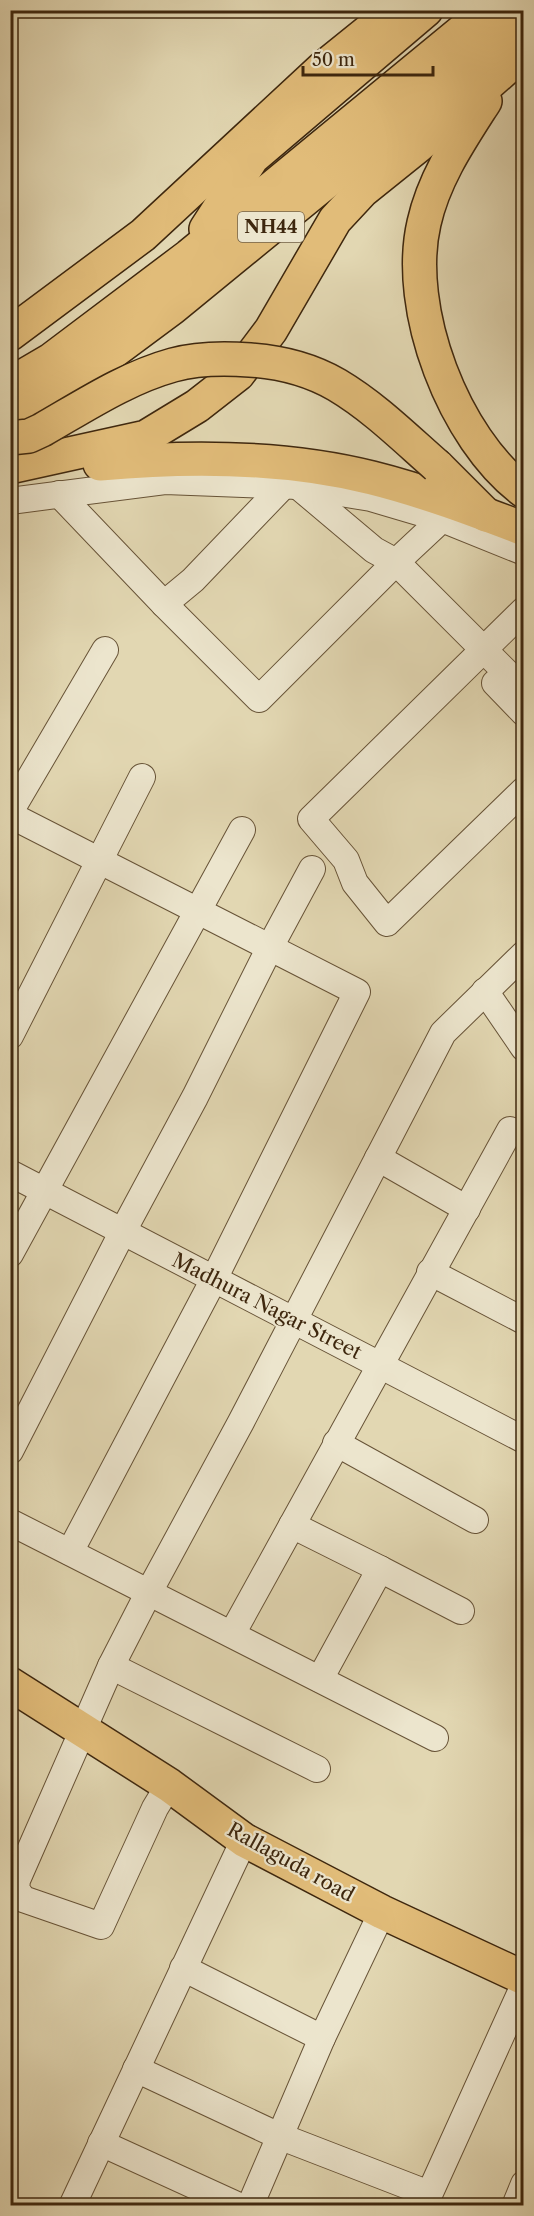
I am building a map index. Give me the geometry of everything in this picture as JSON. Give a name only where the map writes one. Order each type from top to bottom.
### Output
[{"type":"main road","points":[[10,334],[143,236],[323,68],[395,10]]},
{"type":"main road","points":[[189,256],[252,158],[426,10]]},
{"type":"main road","name":"NH44","points":[[10,384],[51,360],[189,256],[488,10]]},
{"type":"main road","name":"NH44","points":[[10,422],[71,383],[172,308],[524,20]]},
{"type":"main road","points":[[10,467],[146,436],[197,406],[238,374],[271,330],[335,220],[362,191],[418,146],[514,62]]},
{"type":"main road","points":[[514,62],[446,162],[432,194],[423,225],[420,256],[422,291],[429,331],[441,372],[462,418],[484,453],[524,492]]},
{"type":"main road","points":[[10,438],[29,436],[137,378],[173,365],[199,360],[270,361],[304,370],[336,384],[366,405],[437,466],[486,515]]},
{"type":"main road","points":[[10,480],[77,466],[139,461],[264,461],[371,478],[417,490],[524,529]]},
{"type":"main road","name":"Rallaguda road","points":[[10,1684],[169,1785],[244,1840],[382,1912],[524,1978]]},
{"type":"street","points":[[10,501],[165,481],[291,485],[371,498],[442,519],[524,552]]},
{"type":"street","points":[[291,485],[386,561],[478,655],[524,713]]},
{"type":"street","points":[[164,604],[193,580],[291,485]]},
{"type":"street","points":[[59,494],[259,699],[386,561],[442,519]]},
{"type":"street","points":[[524,610],[311,819],[346,860],[355,883],[387,923],[524,790]]},
{"type":"street","points":[[70,1552],[214,1279],[357,992],[10,813],[105,650]]},
{"type":"street","points":[[478,655],[524,690]]},
{"type":"street","points":[[10,1036],[142,777]]},
{"type":"street","points":[[10,1254],[242,830]]},
{"type":"street","points":[[10,1451],[312,869]]},
{"type":"street","points":[[169,1785],[155,1808],[101,1926],[17,1898],[17,1880],[111,1666],[242,1422],[443,1033],[524,954]]},
{"type":"street","points":[[485,991],[524,1048]]},
{"type":"street","points":[[232,1634],[510,1130]]},
{"type":"street","points":[[378,1158],[467,1209]]},
{"type":"street","name":"Madhura Nagar Street","points":[[10,1173],[524,1440]]},
{"type":"street","points":[[430,1272],[522,1320]]},
{"type":"street","points":[[336,1443],[475,1520]]},
{"type":"street","points":[[10,1522],[435,1738]]},
{"type":"street","points":[[292,1526],[461,1611]]},
{"type":"street","points":[[320,1679],[380,1569]]},
{"type":"street","points":[[111,1666],[317,1769]]},
{"type":"street","points":[[72,2205],[244,1840]]},
{"type":"street","points":[[250,2205],[322,2038],[382,1912]]},
{"type":"street","points":[[183,1968],[322,2038]]},
{"type":"street","points":[[136,2069],[279,2136],[426,2200],[524,1984]]},
{"type":"street","points":[[101,2143],[239,2205]]},
{"type":"street","points":[[515,2205],[524,2184]]}]
